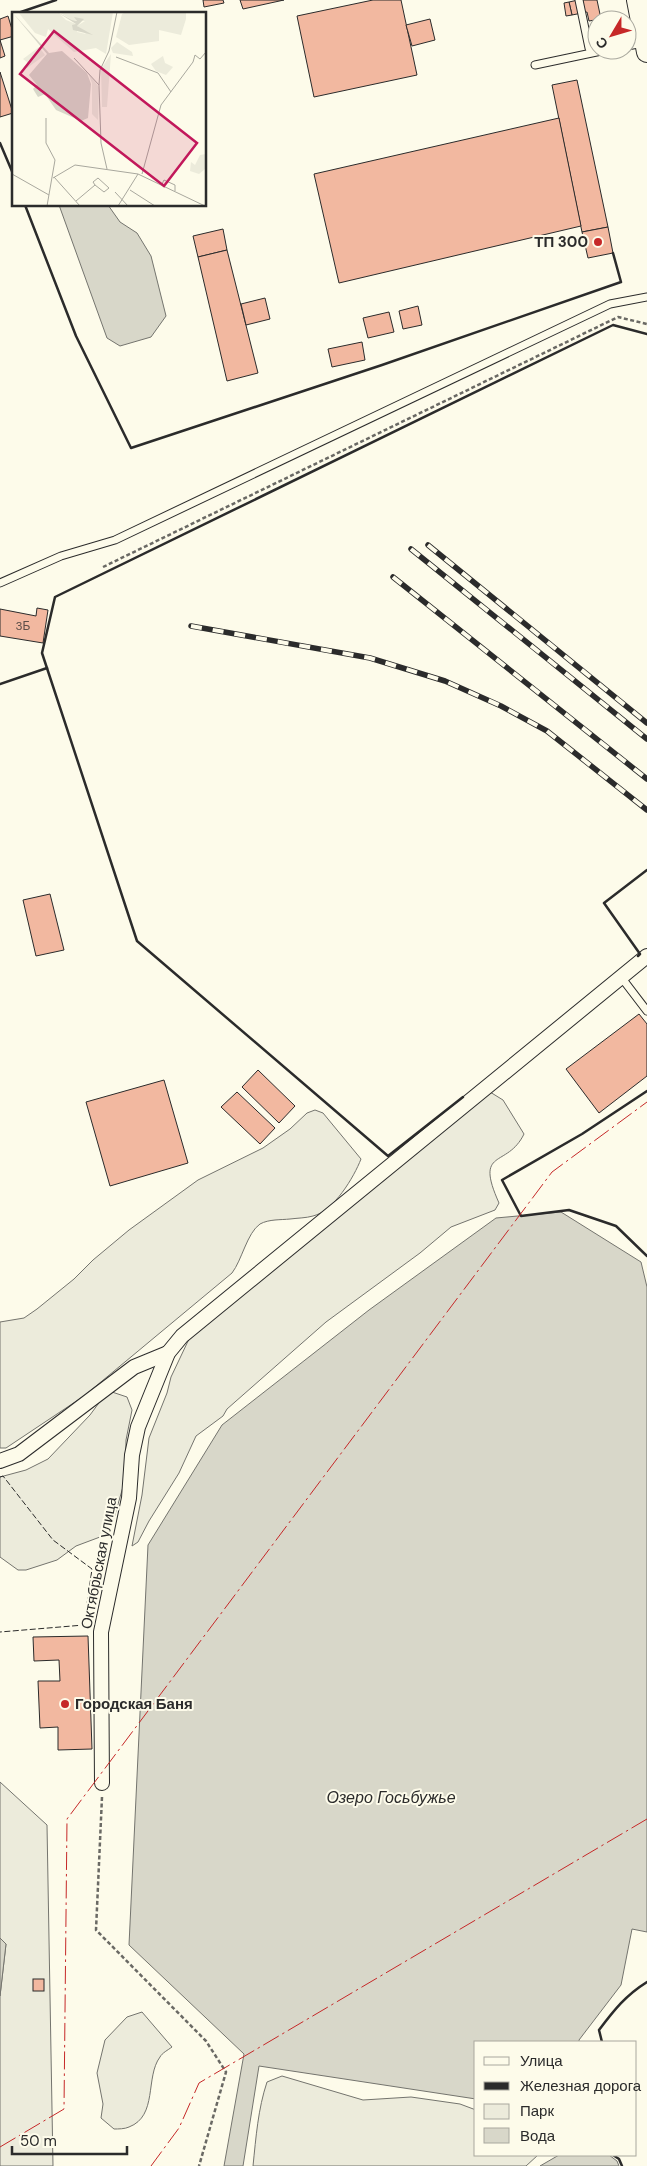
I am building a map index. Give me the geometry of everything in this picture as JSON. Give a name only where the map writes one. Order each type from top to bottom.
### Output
[{"type":"street","points":[[637,0],[638,43]]},
{"type":"street","points":[[0,1461],[19,1454],[134,1367],[168,1352],[182,1336],[647,956]]},
{"type":"street","name":"Октябрьская улица","points":[[102,1783],[101,1632],[129,1498],[132,1455],[138,1427],[168,1352]]},
{"type":"lane","points":[[579,0],[587,38]]},
{"type":"lane","points":[[535,65],[587,54]]},
{"type":"lane","points":[[0,582],[60,556],[115,540],[610,304],[647,297]]},
{"type":"lane","points":[[621,977],[647,1011]]},
{"type":"path","points":[[104,567],[618,317],[647,324]]},
{"type":"path","points":[[102,1783],[96,1930],[206,2041],[226,2072],[199,2166]]},
{"type":"green space","points":[[490,1092],[503,1100],[524,1134],[517,1145],[491,1166],[492,1185],[499,1203],[495,1210],[451,1227],[420,1253],[326,1322],[227,1409],[223,1416],[196,1436],[179,1473],[138,1542],[132,1546],[142,1495],[149,1438],[167,1393],[171,1377],[189,1339]]},
{"type":"green space","points":[[315,1110],[323,1113],[361,1159],[354,1175],[336,1201],[321,1213],[313,1216],[271,1220],[260,1224],[255,1228],[248,1240],[232,1273],[84,1396],[6,1448],[0,1448],[0,1322],[24,1318],[74,1279],[93,1260],[129,1230],[198,1180],[263,1148],[290,1129],[307,1113]]},
{"type":"green space","points":[[112,1392],[127,1397],[132,1410],[126,1440],[125,1480],[114,1518],[100,1537],[76,1546],[57,1560],[26,1570],[18,1570],[0,1557],[0,1477],[26,1470],[48,1459],[90,1415],[104,1396]]},
{"type":"green space","points":[[0,1782],[47,1825],[53,2166],[0,2166],[0,1996],[6,1944],[0,1938]]},
{"type":"green space","points":[[142,2012],[172,2047],[162,2054],[156,2065],[148,2105],[144,2114],[138,2122],[129,2127],[114,2129],[101,2118],[103,2104],[97,2073],[105,2040],[127,2017]]},
{"type":"green space","points":[[282,2076],[363,2100],[411,2097],[460,2104],[474,2109],[474,2156],[537,2156],[526,2166],[253,2166],[259,2113],[267,2082]]},
{"type":"water","points":[[59,206],[109,206],[120,222],[137,233],[151,256],[166,316],[151,337],[120,346],[107,338]]},
{"type":"water","name":"Озеро Госьбужье","points":[[561,1212],[641,1262],[647,1287],[647,1932],[632,1929],[621,1985],[579,2041],[474,2041],[474,2099],[259,2066],[243,2166],[224,2166],[244,2054],[129,1945],[148,1545],[222,1425],[369,1310],[496,1218]]},
{"type":"water","points":[[0,1938],[6,1944],[0,1996]]},
{"type":"water","points":[[557,2156],[610,2156],[617,2161],[619,2166],[540,2166]]},
{"type":"building","points":[[203,0],[223,0],[224,3],[204,7]]},
{"type":"building","points":[[240,0],[284,0],[243,9]]},
{"type":"building","points":[[373,0],[401,0],[417,75],[314,97],[297,16]]},
{"type":"building","points":[[597,0],[599,10],[587,10],[587,12],[572,15],[569,2]]},
{"type":"building","points":[[569,2],[572,15],[566,16],[564,3]]},
{"type":"building","points":[[8,16],[12,37],[0,40],[0,19]]},
{"type":"building","points":[[430,19],[435,40],[412,46],[406,25]]},
{"type":"building","points":[[0,40],[5,56],[0,58]]},
{"type":"building","points":[[0,72],[12,113],[0,117]]},
{"type":"building","points":[[577,80],[608,227],[582,232],[552,85]]},
{"type":"building","points":[[559,118],[581,226],[339,283],[314,174]]},
{"type":"building","name":"ТП 300","points":[[608,227],[613,253],[588,258],[582,232]]},
{"type":"building","points":[[223,229],[227,250],[198,257],[193,236]]},
{"type":"building","points":[[227,250],[258,373],[227,381],[198,257]]},
{"type":"building","points":[[265,298],[270,319],[246,325],[241,304]]},
{"type":"building","points":[[418,306],[422,325],[403,329],[399,311]]},
{"type":"building","points":[[389,312],[394,332],[368,338],[363,318]]},
{"type":"building","points":[[362,342],[365,360],[332,367],[328,349]]},
{"type":"building","points":[[37,608],[48,610],[43,643],[0,636],[0,609],[36,616]]},
{"type":"building","points":[[50,894],[64,950],[36,956],[23,900]]},
{"type":"building","points":[[639,1014],[647,1024],[647,1076],[599,1113],[566,1069]]},
{"type":"building","points":[[258,1070],[295,1106],[279,1123],[242,1087]]},
{"type":"building","points":[[164,1080],[188,1163],[110,1186],[86,1102]]},
{"type":"building","points":[[237,1092],[275,1128],[260,1144],[221,1107]]},
{"type":"building","name":"Городская Баня","points":[[88,1636],[92,1749],[58,1750],[58,1727],[40,1728],[38,1681],[60,1681],[59,1660],[34,1661],[33,1637]]},
{"type":"building","points":[[33,1979],[44,1979],[44,1991],[33,1991]]},
{"type":"railway","points":[[428,545],[647,723]]},
{"type":"railway","points":[[411,549],[647,739]]},
{"type":"railway","points":[[393,577],[647,779]]},
{"type":"railway","points":[[191,626],[370,658],[445,681],[501,706],[547,731],[647,810]]},
{"type":"fence","points":[[0,1477],[3,1476],[53,1540],[92,1569],[84,1625],[0,1632]]},
{"type":"wall","points":[[21,12],[56,0]]},
{"type":"wall","points":[[0,143],[12,171]]},
{"type":"wall","points":[[25,206],[76,336],[131,448],[382,365],[621,282],[613,253]]},
{"type":"wall","points":[[463,1097],[388,1156],[137,941],[42,653],[55,597],[613,325],[647,334]]},
{"type":"wall","points":[[0,684],[47,668]]},
{"type":"wall","points":[[638,956],[640,954],[604,903],[647,870]]},
{"type":"wall","points":[[647,1091],[582,1134],[502,1180],[521,1216],[569,1210],[616,1226],[647,1256]]},
{"type":"wall","points":[[602,2041],[599,2030],[621,2003],[647,1982]]},
{"type":"wall","points":[[614,2156],[619,2159],[622,2166]]},
{"type":"power","points":[[0,2147],[64,2109],[67,1819],[552,1172],[647,1102]]},
{"type":"power","points":[[151,2166],[179,2128],[199,2083],[647,1819]]},
{"type":"place","name":"ТП 300","points":[[598,242]]},
{"type":"place","name":"Городская Баня","points":[[65,1704]]}]
